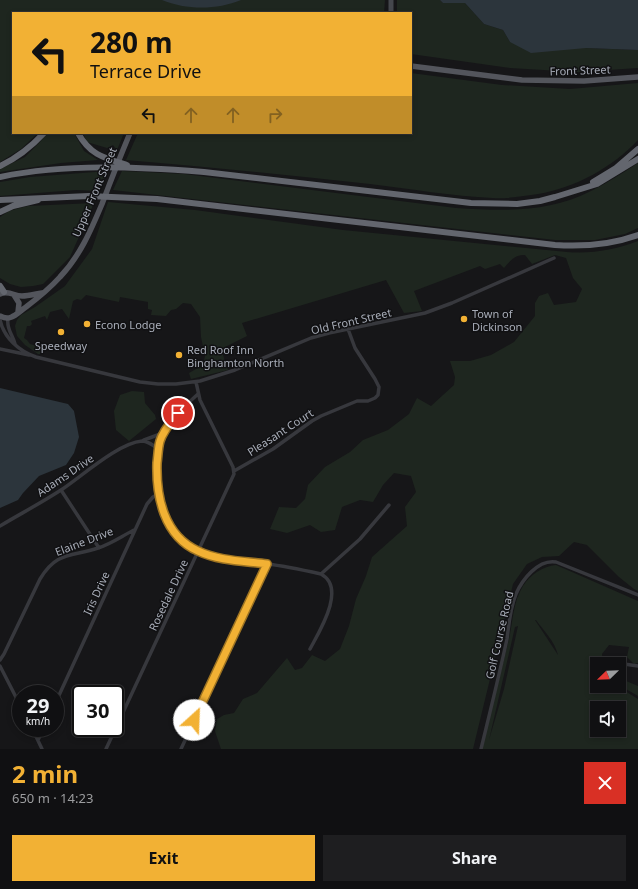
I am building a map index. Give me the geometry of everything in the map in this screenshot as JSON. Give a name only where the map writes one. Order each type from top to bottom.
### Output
[{"type":"highway","points":[[0,166],[21,155],[43,134]]},
{"type":"highway","points":[[79,134],[85,146],[95,154],[113,161],[139,168]]},
{"type":"highway","points":[[562,196],[596,180],[616,168],[638,149]]},
{"type":"highway","points":[[0,177],[61,169],[139,168],[204,172],[479,204],[517,204],[562,196],[597,184],[638,159]]},
{"type":"highway","points":[[0,200],[58,196],[104,196],[172,201],[555,245],[600,245],[638,235]]},
{"type":"highway","points":[[0,212],[13,206],[58,196]]},
{"type":"highway","points":[[0,286],[2,293]]},
{"type":"main road","points":[[391,1],[391,12]]},
{"type":"main road","name":"Front Street","points":[[412,66],[522,80],[584,81],[638,77]]},
{"type":"main road","name":"Upper Front Street","points":[[8,318],[14,317],[18,312],[40,296],[60,277],[78,254],[89,234],[130,134]]},
{"type":"main road","points":[[2,293],[10,292],[14,295],[27,296],[42,293]]},
{"type":"main road","points":[[14,295],[19,303],[18,312]]},
{"type":"main road","points":[[0,316],[8,318]]},
{"type":"street","name":"Old Front Street","points":[[0,349],[32,355],[140,382],[176,384],[196,382],[224,374],[311,338],[425,313],[452,303],[554,258]]},
{"type":"street","points":[[8,318],[8,330],[15,344]]},
{"type":"street","name":"Old Front Street","points":[[0,320],[5,334],[11,342],[32,355]]},
{"type":"street","name":"Pleasant Court","points":[[234,471],[273,449],[321,416],[358,401],[368,401],[378,395],[379,387],[355,348],[348,329]]},
{"type":"street","points":[[196,382],[198,394],[234,471]]},
{"type":"street","points":[[198,394],[178,413],[163,433],[158,449],[157,473],[158,494],[161,507],[172,529],[185,543],[198,552],[210,556],[267,564],[321,574],[327,579],[331,586],[331,603],[325,621],[310,649]]},
{"type":"street","name":"Adams Drive","points":[[0,526],[61,490],[117,451],[126,446],[163,433]]},
{"type":"street","points":[[141,441],[146,442],[158,449]]},
{"type":"street","name":"Rosedale Drive","points":[[106,749],[234,474],[234,471]]},
{"type":"street","points":[[61,490],[99,548]]},
{"type":"street","name":"Iris Drive","points":[[64,685],[135,529],[149,501],[158,494]]},
{"type":"street","points":[[321,574],[360,540],[389,505]]},
{"type":"street","name":"Elaine Drive","points":[[0,660],[40,579],[47,568],[60,558],[69,554],[99,548],[135,529]]},
{"type":"street","name":"Golf Course Road","points":[[481,749],[507,639],[514,600],[528,575],[537,567],[546,563],[556,562],[638,595]]},
{"type":"street","points":[[181,749],[267,564]]},
{"type":"street","points":[[626,664],[638,666]]},
{"type":"street","points":[[0,666],[12,689]]},
{"type":"street","points":[[36,737],[42,749]]},
{"type":"shaded area","points":[[0,0],[385,0],[384,12],[12,12],[12,134],[37,134],[21,149],[0,162]]},
{"type":"shaded area","points":[[162,0],[241,0],[222,6],[202,8],[181,6]]},
{"type":"shaded area","points":[[397,0],[440,0],[443,3],[465,3],[484,24],[503,30],[510,42],[586,48],[638,50],[638,68],[577,72],[510,68],[412,54],[412,12],[397,12]]},
{"type":"shaded area","points":[[440,0],[638,0],[638,50],[586,48],[531,53],[510,42],[503,30],[484,24],[465,3],[443,3]]},
{"type":"shaded area","points":[[412,73],[502,85],[570,89],[638,83],[638,140],[617,159],[592,175],[566,187],[527,196],[493,198],[462,196],[309,177],[126,160],[138,134],[412,134]]},
{"type":"shaded area","points":[[46,134],[75,134],[84,151],[98,160],[61,163],[0,172],[0,169],[25,157]]},
{"type":"shaded area","points":[[83,134],[124,134],[117,150],[113,145],[107,148],[87,142]]},
{"type":"shaded area","points":[[638,163],[638,228],[625,234],[595,240],[555,240],[113,190],[122,171],[184,174],[456,208],[508,210],[542,207],[575,198],[603,185]]},
{"type":"shaded area","points":[[108,171],[99,191],[76,190],[0,196],[0,182],[30,177]]},
{"type":"shaded area","points":[[108,202],[195,210],[343,230],[567,252],[603,251],[638,241],[638,591],[619,577],[587,545],[574,542],[559,556],[542,557],[527,564],[513,584],[473,749],[221,749],[215,731],[217,719],[224,715],[234,713],[243,699],[257,693],[287,658],[295,670],[302,668],[312,655],[325,661],[340,649],[349,626],[356,599],[372,557],[407,526],[405,507],[416,492],[411,476],[394,473],[383,485],[373,502],[360,500],[342,507],[335,530],[321,532],[310,525],[287,533],[270,529],[279,507],[296,508],[305,499],[308,485],[325,467],[350,452],[363,440],[388,430],[409,414],[417,398],[431,406],[454,385],[455,377],[450,361],[470,361],[491,355],[514,342],[535,316],[535,303],[539,296],[548,293],[554,305],[576,302],[582,289],[573,278],[566,258],[555,255],[532,264],[525,255],[521,255],[513,258],[504,268],[500,264],[485,269],[480,266],[414,291],[422,311],[404,313],[386,280],[242,323],[247,336],[221,349],[228,370],[191,379],[189,373],[203,365],[205,356],[201,337],[200,317],[191,304],[183,303],[176,309],[171,310],[166,316],[151,315],[152,310],[148,309],[148,302],[120,297],[119,302],[86,295],[81,300],[77,299],[73,301],[69,319],[62,309],[50,312],[47,320],[45,316],[31,321],[32,324],[27,326],[24,338],[30,344],[37,346],[39,343],[39,349],[41,352],[38,354],[25,345],[17,336],[15,326],[17,320],[21,315],[65,286],[92,249]]},
{"type":"shaded area","points":[[94,203],[70,257],[43,284],[21,287],[10,284],[0,278],[0,217],[9,211],[28,206]]},
{"type":"shaded area","points":[[0,388],[68,404],[74,411],[79,437],[74,453],[66,465],[39,476],[18,500],[0,508]]},
{"type":"shaded area","points":[[132,391],[144,392],[145,403],[155,415],[156,419],[129,441],[116,430],[114,411],[120,395]]},
{"type":"shaded area","points":[[556,565],[638,601],[638,663],[634,664],[627,657],[629,647],[609,645],[602,654],[602,657],[590,657],[590,693],[626,693],[626,692],[638,699],[638,749],[482,749],[509,639],[517,598],[529,578],[546,567]],"holes":[[[535,620],[552,641],[558,655]],[[518,626],[504,689],[489,740],[515,627]]]},
{"type":"shaded area","points":[[626,681],[638,686],[638,696],[626,689]]},
{"type":"place","name":"Town of Dickinson","points":[[464,319]]},
{"type":"place","name":"Econo Lodge","points":[[87,324]]},
{"type":"place","name":"Speedway","points":[[61,332]]},
{"type":"place","name":"Red Roof Inn Binghamton North","points":[[179,355]]},
{"type":"route","points":[[178,413],[163,433],[158,449],[157,486],[161,507],[166,519],[180,538],[198,552],[227,559],[267,564],[194,720]]}]
